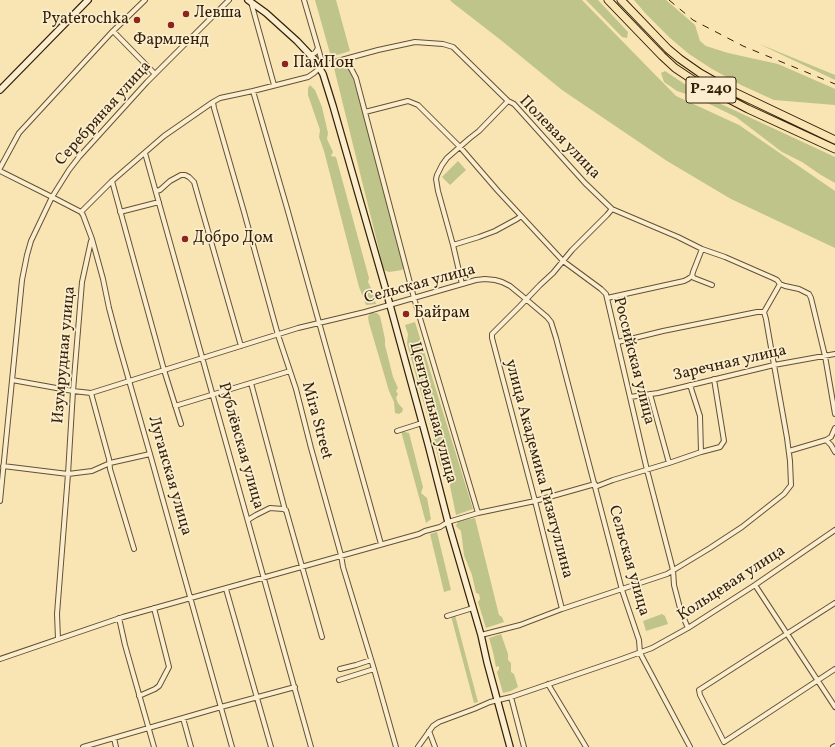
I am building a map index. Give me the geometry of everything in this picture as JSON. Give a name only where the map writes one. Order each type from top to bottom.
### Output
[{"type":"highway","name":"Р-240","points":[[608,0],[662,56],[675,68],[690,78],[734,102],[835,149]]},
{"type":"highway","name":"Р-240","points":[[621,0],[680,59],[695,70],[730,90],[835,140]]},
{"type":"street","points":[[0,90],[88,0]]},
{"type":"street","points":[[0,168],[19,134],[113,31],[145,0]]},
{"type":"street","name":"Серебряная улица","points":[[0,501],[22,280],[31,241],[52,197],[79,157],[111,120],[229,0]]},
{"type":"street","points":[[304,0],[318,48],[321,67]]},
{"type":"street","points":[[249,1],[274,85]]},
{"type":"street","name":"Центральная улица","points":[[249,1],[279,24],[321,67],[390,304],[448,522],[481,635],[510,747]]},
{"type":"street","points":[[113,31],[155,74]]},
{"type":"street","name":"Полевая улица","points":[[81,212],[112,181],[164,136],[220,98],[308,77],[321,67],[378,50],[416,42],[443,44],[453,47],[508,101],[514,104],[585,183],[612,209],[678,237],[702,249],[773,278],[780,284],[799,289],[809,294],[825,356]]},
{"type":"street","points":[[310,55],[315,53],[318,48]]},
{"type":"street","points":[[346,59],[356,78],[414,298],[478,513]]},
{"type":"street","points":[[253,91],[381,544]]},
{"type":"street","name":"Российская улица","points":[[365,112],[408,101],[418,105],[460,148],[563,261],[606,294],[647,470],[673,570],[674,585],[681,612],[688,628]]},
{"type":"street","points":[[462,284],[436,179],[447,158],[479,131],[508,101]]},
{"type":"street","name":"Mira Street","points":[[213,102],[278,334],[296,389],[311,448],[342,555],[343,566],[396,747]]},
{"type":"street","name":"Рублёвская улица","points":[[145,152],[311,747]]},
{"type":"street","points":[[0,171],[81,212]]},
{"type":"street","points":[[156,191],[160,190],[170,181],[181,175],[185,175],[194,182],[241,346]]},
{"type":"street","points":[[112,181],[164,370],[181,424]]},
{"type":"street","points":[[120,212],[159,202]]},
{"type":"street","points":[[526,299],[553,273],[572,250],[612,209]]},
{"type":"street","name":"Луганская улица","points":[[81,212],[92,239],[129,381],[232,747]]},
{"type":"street","points":[[453,245],[495,231],[521,216]]},
{"type":"street","name":"Изумрудная улица","points":[[58,639],[57,614],[82,282],[92,239]]},
{"type":"street","points":[[607,298],[688,279],[692,276],[702,249]]},
{"type":"street","points":[[692,276],[712,285]]},
{"type":"street","name":"Сельская улица","points":[[12,380],[91,393],[278,334],[365,312],[476,280],[495,280],[510,286],[548,317],[551,322],[622,590],[639,640],[640,653],[690,747]]},
{"type":"street","points":[[481,635],[520,625],[668,574],[742,527],[784,494],[791,486],[789,451],[764,312],[780,284]]},
{"type":"street","name":"улица Академика Гизатуллина","points":[[526,299],[492,334],[492,338],[536,501],[562,610]]},
{"type":"street","points":[[618,342],[663,331],[756,312],[764,312]]},
{"type":"street","name":"Заречная улица","points":[[630,397],[650,394],[774,365],[835,354]]},
{"type":"street","points":[[825,356],[835,414]]},
{"type":"street","points":[[175,406],[290,371]]},
{"type":"street","points":[[0,659],[119,618],[419,534],[440,527],[448,522],[478,513],[536,501],[595,486],[720,447],[724,441],[714,379]]},
{"type":"street","points":[[251,383],[322,637]]},
{"type":"street","points":[[690,385],[700,416],[701,452]]},
{"type":"street","points":[[91,393],[110,463],[110,469],[134,549]]},
{"type":"street","points":[[650,394],[669,464]]},
{"type":"street","points":[[397,431],[422,423]]},
{"type":"street","points":[[789,451],[826,440],[831,437],[835,428]]},
{"type":"street","points":[[826,440],[835,452]]},
{"type":"street","points":[[4,466],[68,474],[92,471],[110,463],[150,454]]},
{"type":"street","points":[[248,520],[256,514],[270,508],[286,510]]},
{"type":"street","name":"Кольцевая улица","points":[[418,747],[433,726],[438,722],[490,702],[511,697],[652,648],[688,628],[755,585],[835,530]]},
{"type":"street","points":[[755,585],[835,708]]},
{"type":"street","points":[[226,588],[271,747]]},
{"type":"street","points":[[835,603],[700,690],[700,695],[724,742],[835,669]]},
{"type":"street","points":[[139,696],[159,686],[169,667],[154,608]]},
{"type":"street","points":[[447,616],[473,608]]},
{"type":"street","points":[[119,618],[125,645],[154,747]]},
{"type":"street","points":[[340,669],[356,666],[371,660]]},
{"type":"street","points":[[339,680],[374,669]]},
{"type":"street","points":[[548,684],[586,747]]},
{"type":"street","points":[[84,747],[295,687]]},
{"type":"street","points":[[511,697],[524,747]]},
{"type":"street","points":[[183,718],[191,747]]},
{"type":"street","points":[[429,731],[435,747]]},
{"type":"street","points":[[114,738],[116,747]]},
{"type":"green space","points":[[315,0],[336,0],[350,51],[331,57]]},
{"type":"green space","points":[[450,0],[582,0],[676,96],[739,125],[835,191],[835,248],[731,199],[667,161],[562,90]]},
{"type":"green space","points":[[586,0],[598,0],[628,32],[627,38],[622,37]]},
{"type":"green space","points":[[634,0],[666,0],[695,25],[700,41],[706,46],[728,53],[778,64],[833,88],[835,89],[835,105],[774,100],[741,85],[689,54],[670,38]]},
{"type":"green space","points":[[757,43],[835,75],[835,80]]},
{"type":"green space","points":[[346,62],[353,79],[364,116],[404,267],[402,270],[389,272],[384,270],[333,64]]},
{"type":"green space","points":[[665,71],[708,98],[835,157],[835,183],[802,162],[782,152],[736,117],[695,97],[677,91],[664,82],[661,73]]},
{"type":"green space","points":[[310,85],[315,90],[322,107],[328,133],[327,139],[333,152],[331,156],[336,157],[369,278],[368,282],[376,304],[366,305],[359,287],[324,151],[319,137],[320,130],[308,95],[308,88]]},
{"type":"green space","points":[[458,161],[466,170],[450,185],[442,177]]},
{"type":"green space","points":[[370,313],[377,313],[380,316],[393,377],[398,388],[396,391],[398,394],[396,398],[403,409],[399,414],[395,413],[394,402],[389,391],[369,323],[368,317]]},
{"type":"green space","points":[[415,322],[473,509],[456,515],[449,481],[440,465],[407,344],[408,334],[405,325]]},
{"type":"green space","points":[[401,431],[409,433],[423,487],[421,493],[427,498],[431,519],[426,523]]},
{"type":"green space","points":[[475,518],[499,615],[502,617],[504,622],[486,628],[478,602],[480,599],[479,594],[476,593],[472,575],[464,555],[461,531],[456,526],[458,521]]},
{"type":"green space","points":[[437,532],[451,590],[444,592],[430,534]]},
{"type":"green space","points":[[662,614],[665,616],[668,624],[646,631],[643,621]]},
{"type":"green space","points":[[455,615],[478,702],[474,703],[451,616]]},
{"type":"green space","points":[[501,634],[508,654],[508,660],[511,663],[511,672],[514,674],[518,687],[503,693],[497,672],[499,666],[496,667],[489,638]]},
{"type":"railway","points":[[669,0],[693,20],[743,46],[835,84]]},
{"type":"place","name":"Левша","points":[[186,14]]},
{"type":"place","name":"Pyaterochka","points":[[137,20]]},
{"type":"place","name":"Фармленд","points":[[171,25]]},
{"type":"place","name":"ПамПон","points":[[285,64]]},
{"type":"place","name":"Добро Дом","points":[[185,239]]},
{"type":"place","name":"Байрам","points":[[406,314]]}]
